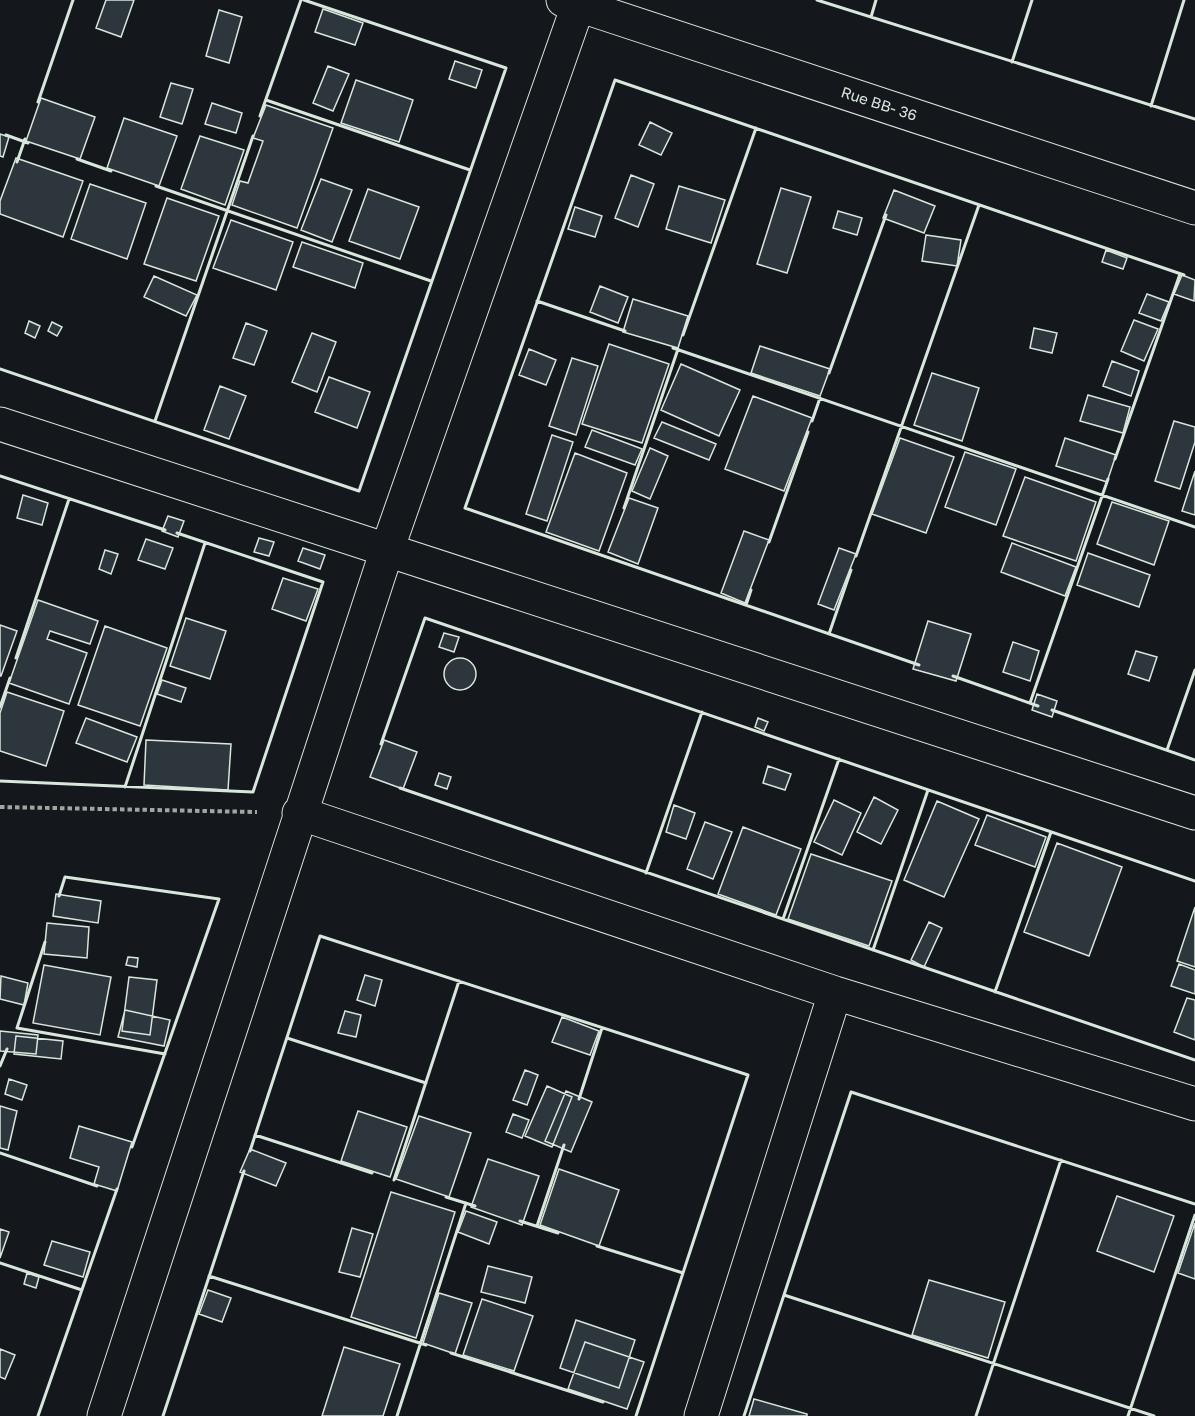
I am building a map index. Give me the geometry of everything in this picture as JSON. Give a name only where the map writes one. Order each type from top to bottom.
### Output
[{"type":"street","name":"Rue BB- 36","points":[[574,2],[1195,208]]},
{"type":"street","points":[[104,1416],[299,813],[574,2]]},
{"type":"street","points":[[0,424],[1195,813]]},
{"type":"street","points":[[299,813],[835,993],[1195,1104]]},
{"type":"street","points":[[701,1416],[835,993]]},
{"type":"path","points":[[0,807],[299,813]]},
{"type":"building","points":[[106,0],[134,0],[121,37],[96,28]]},
{"type":"building","points":[[323,9],[363,23],[355,45],[315,32]]},
{"type":"building","points":[[219,10],[242,17],[229,63],[206,56]]},
{"type":"building","points":[[455,61],[482,70],[476,88],[449,79]]},
{"type":"building","points":[[328,66],[349,74],[333,111],[313,103]]},
{"type":"building","points":[[356,80],[413,100],[399,142],[341,123]]},
{"type":"building","points":[[171,83],[193,89],[182,124],[160,117]]},
{"type":"building","points":[[41,98],[95,117],[80,159],[26,141]]},
{"type":"building","points":[[212,103],[242,113],[236,133],[205,124]]},
{"type":"building","points":[[266,105],[333,128],[297,228],[232,205],[240,181],[248,183],[263,141],[253,138]]},
{"type":"building","points":[[124,118],[177,136],[159,186],[107,168]]},
{"type":"building","points":[[650,122],[672,133],[661,155],[639,145]]},
{"type":"building","points":[[0,134],[9,137],[3,157],[0,156]]},
{"type":"building","points":[[200,136],[244,150],[225,205],[181,189]]},
{"type":"building","points":[[16,158],[83,181],[63,237],[0,214],[0,201]]},
{"type":"building","points":[[631,175],[654,184],[638,227],[615,218]]},
{"type":"building","points":[[321,179],[352,190],[332,242],[301,230]]},
{"type":"building","points":[[90,184],[146,203],[127,259],[71,239]]},
{"type":"building","points":[[679,186],[725,200],[711,243],[666,229]]},
{"type":"building","points":[[781,188],[811,197],[787,273],[757,264]]},
{"type":"building","points":[[368,189],[419,207],[400,259],[349,241]]},
{"type":"building","points":[[894,190],[935,206],[924,233],[883,218]]},
{"type":"building","points":[[167,198],[219,216],[196,281],[144,264]]},
{"type":"building","points":[[575,207],[602,216],[595,237],[568,229]]},
{"type":"building","points":[[838,211],[862,218],[857,235],[833,228]]},
{"type":"building","points":[[231,220],[293,242],[276,290],[213,268]]},
{"type":"building","points":[[926,235],[961,240],[957,266],[922,261]]},
{"type":"building","points":[[302,242],[363,263],[355,288],[293,267]]},
{"type":"building","points":[[1106,250],[1127,258],[1123,269],[1102,262]]},
{"type":"building","points":[[1182,275],[1195,280],[1194,301],[1174,294]]},
{"type":"building","points":[[154,276],[197,295],[186,316],[144,297]]},
{"type":"building","points":[[600,286],[628,297],[618,323],[590,312]]},
{"type":"building","points":[[1147,294],[1169,302],[1161,321],[1139,313]]},
{"type":"building","points":[[633,299],[688,316],[678,348],[623,332]]},
{"type":"building","points":[[1134,320],[1158,329],[1144,361],[1121,351]]},
{"type":"building","points":[[29,321],[40,326],[35,338],[25,333]]},
{"type":"building","points":[[52,322],[62,327],[57,336],[48,331]]},
{"type":"building","points":[[246,323],[267,331],[254,365],[233,358]]},
{"type":"building","points":[[1034,328],[1057,333],[1052,353],[1030,348]]},
{"type":"building","points":[[312,333],[336,342],[317,392],[292,382]]},
{"type":"building","points":[[609,344],[669,364],[642,443],[582,424]]},
{"type":"building","points":[[760,346],[830,369],[820,396],[751,373]]},
{"type":"building","points":[[529,349],[556,360],[546,385],[519,375]]},
{"type":"building","points":[[572,358],[598,366],[576,435],[549,426]]},
{"type":"building","points":[[1112,361],[1139,371],[1131,396],[1103,386]]},
{"type":"building","points":[[681,364],[740,390],[719,436],[661,410]]},
{"type":"building","points":[[932,373],[979,388],[962,441],[914,425]]},
{"type":"building","points":[[329,377],[370,392],[357,428],[315,412]]},
{"type":"building","points":[[220,386],[246,396],[229,439],[204,430]]},
{"type":"building","points":[[1088,395],[1130,407],[1123,433],[1080,421]]},
{"type":"building","points":[[753,396],[812,418],[784,491],[725,469]]},
{"type":"building","points":[[1174,421],[1195,427],[1195,442],[1180,489],[1155,481]]},
{"type":"building","points":[[662,422],[716,444],[709,460],[654,438]]},
{"type":"building","points":[[592,430],[642,449],[635,465],[585,447]]},
{"type":"building","points":[[552,435],[573,442],[547,521],[526,514]]},
{"type":"building","points":[[900,438],[954,457],[926,533],[872,514]]},
{"type":"building","points":[[1065,438],[1116,455],[1107,482],[1056,466]]},
{"type":"building","points":[[650,448],[668,456],[650,499],[632,491]]},
{"type":"building","points":[[965,452],[1016,469],[996,525],[945,507]]},
{"type":"building","points":[[575,453],[627,473],[599,551],[546,532]]},
{"type":"building","points":[[1195,471],[1195,515],[1182,511]]},
{"type":"building","points":[[1025,477],[1096,502],[1076,561],[1003,536]]},
{"type":"building","points":[[23,495],[48,503],[42,525],[17,518]]},
{"type":"building","points":[[629,498],[658,508],[638,564],[608,552]]},
{"type":"building","points":[[1112,502],[1169,521],[1154,565],[1097,544]]},
{"type":"building","points":[[168,516],[184,521],[178,537],[162,531]]},
{"type":"building","points":[[744,531],[769,540],[745,603],[721,593]]},
{"type":"building","points":[[259,538],[274,542],[269,556],[254,552]]},
{"type":"building","points":[[146,539],[173,548],[165,569],[138,560]]},
{"type":"building","points":[[1012,543],[1076,567],[1065,596],[1001,572]]},
{"type":"building","points":[[303,548],[325,555],[320,569],[298,561]]},
{"type":"building","points":[[839,548],[856,554],[834,610],[818,604]]},
{"type":"building","points":[[105,550],[118,554],[111,574],[99,569]]},
{"type":"building","points":[[1088,553],[1150,575],[1139,607],[1077,585]]},
{"type":"building","points":[[283,578],[318,589],[306,621],[272,609]]},
{"type":"building","points":[[38,600],[98,621],[90,644],[50,631],[47,639],[87,653],[69,704],[9,683]]},
{"type":"building","points":[[186,618],[226,631],[210,679],[170,666]]},
{"type":"building","points":[[928,621],[971,634],[956,681],[913,669]]},
{"type":"building","points":[[0,625],[17,631],[1,676],[0,676]]},
{"type":"building","points":[[105,626],[167,648],[140,726],[78,705]]},
{"type":"building","points":[[444,633],[459,637],[454,652],[439,647]]},
{"type":"building","points":[[1013,642],[1039,651],[1030,681],[1003,672]]},
{"type":"building","points":[[1136,651],[1157,657],[1149,681],[1128,674]]},
{"type":"building","points":[[460,658],[471,663],[476,674],[471,685],[460,690],[449,685],[444,674],[449,663]]},
{"type":"building","points":[[162,680],[186,688],[181,702],[157,694]]},
{"type":"building","points":[[7,692],[64,711],[46,766],[0,751],[0,713]]},
{"type":"building","points":[[1037,694],[1057,701],[1052,717],[1032,710]]},
{"type":"building","points":[[86,718],[137,737],[127,762],[76,743]]},
{"type":"building","points":[[758,718],[768,722],[764,731],[755,727]]},
{"type":"building","points":[[146,740],[231,744],[228,790],[144,785]]},
{"type":"building","points":[[384,740],[417,752],[403,789],[370,777]]},
{"type":"building","points":[[768,766],[791,774],[785,790],[763,783]]},
{"type":"building","points":[[439,773],[451,777],[447,789],[435,785]]},
{"type":"building","points":[[874,797],[898,810],[881,844],[857,832]]},
{"type":"building","points":[[834,800],[861,813],[842,855],[814,842]]},
{"type":"building","points":[[937,801],[979,819],[944,897],[904,880]]},
{"type":"building","points":[[674,805],[695,813],[686,839],[666,832]]},
{"type":"building","points":[[987,815],[1046,837],[1035,867],[975,845]]},
{"type":"building","points":[[705,822],[732,832],[713,879],[687,869]]},
{"type":"building","points":[[743,827],[801,849],[776,915],[718,894]]},
{"type":"building","points":[[1057,843],[1122,867],[1089,956],[1024,932]]},
{"type":"building","points":[[811,854],[892,881],[869,946],[788,919]]},
{"type":"building","points":[[56,894],[101,901],[98,923],[53,916]]},
{"type":"building","points":[[1195,907],[1195,967],[1177,961]]},
{"type":"building","points":[[929,922],[942,928],[924,967],[911,960]]},
{"type":"building","points":[[47,923],[89,927],[87,958],[44,954]]},
{"type":"building","points":[[128,957],[138,958],[137,967],[126,965]]},
{"type":"building","points":[[1179,964],[1195,970],[1195,994],[1171,986]]},
{"type":"building","points":[[44,965],[111,977],[100,1035],[33,1023]]},
{"type":"building","points":[[365,975],[382,980],[375,1006],[357,1000]]},
{"type":"building","points":[[1,976],[28,983],[24,1005],[0,999]]},
{"type":"building","points":[[129,977],[157,980],[150,1035],[122,1031]]},
{"type":"building","points":[[1187,998],[1195,1000],[1195,1040],[1174,1032]]},
{"type":"building","points":[[125,1010],[170,1020],[164,1046],[118,1037]]},
{"type":"building","points":[[345,1011],[361,1015],[356,1037],[338,1033]]},
{"type":"building","points":[[562,1017],[599,1031],[590,1055],[552,1042]]},
{"type":"building","points":[[0,1031],[38,1035],[36,1054],[0,1051]]},
{"type":"building","points":[[16,1036],[63,1041],[61,1059],[14,1054]]},
{"type":"building","points":[[525,1070],[538,1075],[527,1105],[513,1100]]},
{"type":"building","points":[[9,1079],[27,1085],[22,1100],[5,1094]]},
{"type":"building","points":[[547,1086],[572,1097],[552,1147],[525,1136]]},
{"type":"building","points":[[566,1091],[592,1102],[571,1152],[545,1141]]},
{"type":"building","points":[[0,1106],[17,1111],[8,1150],[0,1148]]},
{"type":"building","points":[[358,1111],[407,1127],[390,1177],[341,1161]]},
{"type":"building","points":[[513,1114],[529,1120],[522,1138],[506,1132]]},
{"type":"building","points":[[419,1116],[471,1133],[449,1197],[396,1179]]},
{"type":"building","points":[[79,1126],[132,1142],[117,1191],[94,1184],[99,1167],[70,1158]]},
{"type":"building","points":[[250,1149],[286,1163],[276,1186],[240,1172]]},
{"type":"building","points":[[488,1159],[539,1176],[522,1225],[471,1207]]},
{"type":"building","points":[[559,1169],[619,1190],[599,1246],[540,1225]]},
{"type":"building","points":[[391,1192],[455,1212],[416,1338],[351,1317]]},
{"type":"building","points":[[1117,1196],[1174,1216],[1154,1272],[1097,1251]]},
{"type":"building","points":[[466,1211],[497,1222],[489,1244],[458,1232]]},
{"type":"building","points":[[1195,1223],[1195,1279],[1178,1273]]},
{"type":"building","points":[[352,1228],[373,1234],[360,1277],[339,1272]]},
{"type":"building","points":[[0,1229],[9,1232],[0,1258]]},
{"type":"building","points":[[52,1241],[90,1252],[83,1277],[44,1265]]},
{"type":"building","points":[[488,1266],[532,1277],[525,1303],[481,1292]]},
{"type":"building","points":[[27,1273],[39,1277],[36,1288],[24,1284]]},
{"type":"building","points":[[929,1280],[1005,1302],[988,1358],[912,1335]]},
{"type":"building","points":[[208,1290],[231,1298],[222,1322],[199,1314]]},
{"type":"building","points":[[439,1293],[472,1303],[455,1354],[423,1343]]},
{"type":"building","points":[[482,1299],[533,1316],[514,1371],[463,1355]]},
{"type":"building","points":[[576,1320],[635,1340],[619,1388],[560,1368]]},
{"type":"building","points":[[585,1342],[644,1362],[627,1409],[568,1389]]},
{"type":"building","points":[[344,1347],[400,1364],[383,1416],[322,1416]]},
{"type":"building","points":[[0,1349],[15,1355],[5,1379],[0,1377]]},
{"type":"building","points":[[754,1399],[807,1414],[807,1416],[749,1416]]},
{"type":"wall","points":[[38,102],[73,0]]},
{"type":"wall","points":[[260,116],[301,0]]},
{"type":"wall","points":[[0,369],[359,491],[506,68],[304,0]]},
{"type":"wall","points":[[817,0],[1195,119]]},
{"type":"wall","points":[[871,17],[876,0]]},
{"type":"wall","points":[[1012,62],[1032,0]]},
{"type":"wall","points":[[1151,106],[1184,0]]},
{"type":"wall","points":[[919,665],[465,508],[615,80],[1184,275]]},
{"type":"wall","points":[[266,100],[470,170]]},
{"type":"wall","points":[[683,335],[756,128]]},
{"type":"wall","points":[[6,135],[28,143]]},
{"type":"wall","points":[[155,421],[253,136]]},
{"type":"wall","points":[[17,162],[25,139]]},
{"type":"wall","points":[[77,159],[111,171]]},
{"type":"wall","points":[[156,186],[431,281]]},
{"type":"wall","points":[[856,556],[979,205]]},
{"type":"wall","points":[[829,373],[886,215]]},
{"type":"wall","points":[[1115,459],[1180,274]]},
{"type":"wall","points":[[537,301],[625,331]]},
{"type":"wall","points":[[673,348],[1195,527]]},
{"type":"wall","points":[[624,508],[678,349]]},
{"type":"wall","points":[[812,421],[820,398]]},
{"type":"wall","points":[[769,542],[808,432]]},
{"type":"wall","points":[[0,476],[165,530]]},
{"type":"wall","points":[[1030,703],[1108,479]]},
{"type":"wall","points":[[16,658],[69,499]]},
{"type":"wall","points":[[0,781],[253,792],[323,582],[177,533]]},
{"type":"wall","points":[[125,787],[205,543]]},
{"type":"wall","points":[[829,634],[851,570]]},
{"type":"wall","points":[[746,605],[751,590]]},
{"type":"wall","points":[[381,744],[425,618],[1195,881]]},
{"type":"wall","points":[[1167,750],[1195,670]]},
{"type":"wall","points":[[953,676],[1038,706]]},
{"type":"wall","points":[[0,707],[10,678]]},
{"type":"wall","points":[[1052,710],[1195,760]]},
{"type":"wall","points":[[646,873],[702,712]]},
{"type":"wall","points":[[783,919],[839,759]]},
{"type":"wall","points":[[400,788],[1195,1060]]},
{"type":"wall","points":[[873,950],[928,790]]},
{"type":"wall","points":[[995,992],[1051,832]]},
{"type":"wall","points":[[59,896],[65,877],[219,899],[132,1147]]},
{"type":"wall","points":[[250,1151],[320,936],[748,1075],[636,1416]]},
{"type":"wall","points":[[45,942],[17,1028],[165,1054]]},
{"type":"wall","points":[[394,1180],[459,981]]},
{"type":"wall","points":[[579,1099],[602,1028]]},
{"type":"wall","points":[[287,1038],[426,1083]]},
{"type":"wall","points":[[0,1066],[7,1049]]},
{"type":"wall","points":[[744,1416],[851,1092],[1195,1204]]},
{"type":"wall","points":[[255,1135],[372,1173]]},
{"type":"wall","points":[[537,1226],[564,1145]]},
{"type":"wall","points":[[0,1153],[97,1186]]},
{"type":"wall","points":[[976,1416],[1061,1160]]},
{"type":"wall","points":[[163,1416],[244,1171]]},
{"type":"wall","points":[[38,1416],[117,1189]]},
{"type":"wall","points":[[446,1197],[475,1206]]},
{"type":"wall","points":[[397,1416],[466,1203]]},
{"type":"wall","points":[[1128,1416],[1195,1215]]},
{"type":"wall","points":[[520,1221],[558,1233]]},
{"type":"wall","points":[[597,1246],[683,1273]]},
{"type":"wall","points":[[0,1263],[82,1290]]},
{"type":"wall","points":[[209,1276],[426,1345]]},
{"type":"wall","points":[[784,1295],[1154,1416]]},
{"type":"wall","points":[[451,1353],[603,1402]]}]
